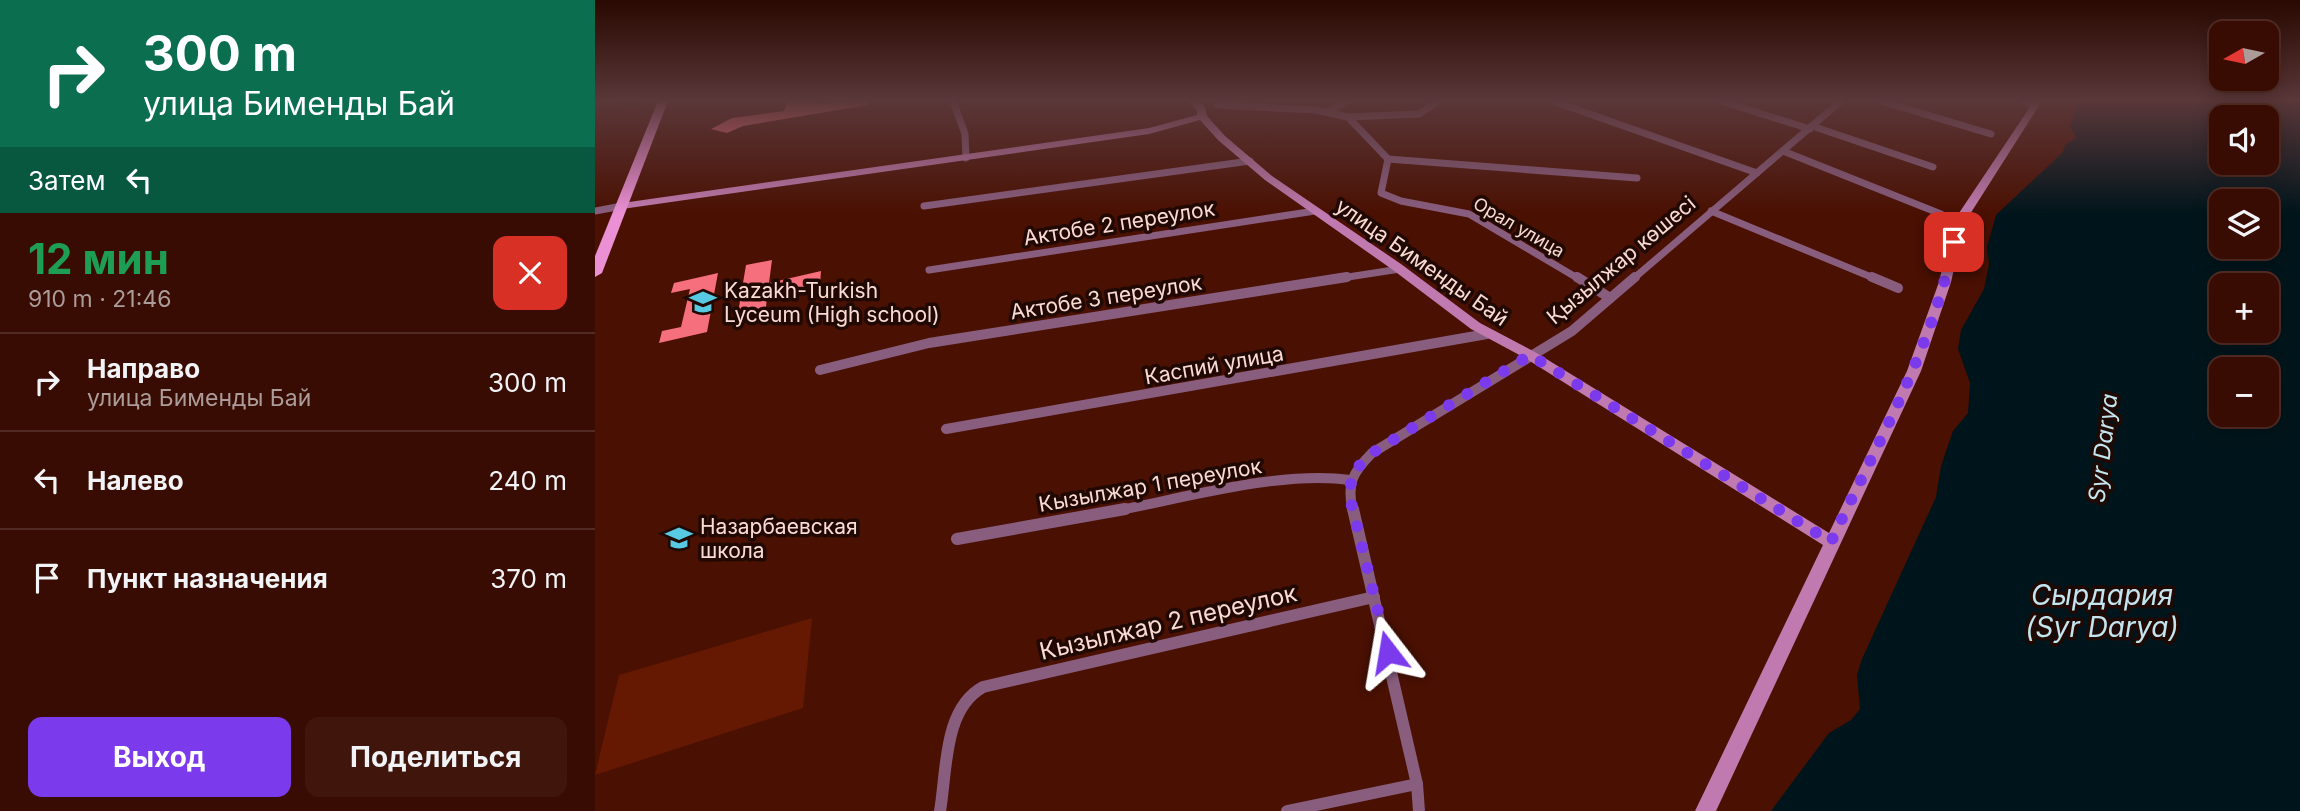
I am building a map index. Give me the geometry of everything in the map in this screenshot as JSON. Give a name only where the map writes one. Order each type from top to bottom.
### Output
[{"type":"main road","points":[[595,273],[648,139]]},
{"type":"street","points":[[965,139],[966,158]]},
{"type":"street","points":[[595,211],[1096,139]]},
{"type":"street","name":"улица Бименды Бай","points":[[1228,139],[1250,161],[1315,211],[1400,269],[1487,334],[1530,355],[1831,542]]},
{"type":"street","points":[[1369,139],[1388,159],[1637,178]]},
{"type":"street","points":[[1660,139],[1757,173]]},
{"type":"street","name":"Қызылжар көшесі","points":[[1350,480],[1353,472],[1372,453],[1572,331],[1797,139]]},
{"type":"street","points":[[1847,139],[1933,167]]},
{"type":"street","points":[[1705,811],[1923,349],[1945,282],[1959,222],[2010,139]]},
{"type":"street","points":[[1783,151],[1941,214]]},
{"type":"street","name":"Орал улица","points":[[1388,159],[1381,193],[1392,201],[1436,204],[1468,214],[1610,298]]},
{"type":"street","points":[[924,206],[1250,161]]},
{"type":"street","name":"Актобе 2 переулок","points":[[929,270],[1315,211]]},
{"type":"street","points":[[1711,211],[1898,288]]},
{"type":"street","name":"Актобе 3 переулок","points":[[820,370],[929,343],[1400,269]]},
{"type":"street","name":"Каспий улица","points":[[946,429],[1487,334]]},
{"type":"street","name":"Кызылжар 1 переулок","points":[[957,539],[1285,480],[1322,476],[1350,480]]},
{"type":"street","points":[[1350,480],[1349,494],[1417,783],[1419,811]]},
{"type":"street","name":"Кызылжар 2 переулок","points":[[940,811],[955,719],[960,706],[972,692],[989,684],[1374,597]]},
{"type":"street","points":[[1287,811],[1417,783]]},
{"type":"shaded area","points":[[812,618],[803,708],[595,775],[619,675]]},
{"type":"water","name":"Сырдария (Syr Darya)","points":[[2075,139],[2209,139],[2209,175],[2279,175],[2279,139],[2300,139],[2300,811],[1771,811],[1829,733],[1851,720],[1860,709],[1857,675],[1862,659],[1936,497],[1941,466],[1953,431],[1968,413],[1970,383],[1958,349],[1961,330],[1984,289],[1989,264],[1987,247],[1996,215],[2062,153],[2066,144]]},
{"type":"building","points":[[772,260],[769,283],[821,271],[820,284],[767,296],[766,307],[738,313],[746,265]]},
{"type":"building","points":[[718,273],[707,332],[659,343],[662,331],[681,327],[690,289],[671,293],[674,283]]},
{"type":"place","name":"Kazakh-Turkish Lyceum (High school)","points":[[703,302]]},
{"type":"place","name":"Назарбаевская школа","points":[[679,538]]},
{"type":"route","points":[[1388,652],[1349,494],[1353,472],[1372,453],[1530,355],[1648,431],[1831,542],[1914,371],[1938,305],[1954,242]]},
{"type":"water label","name":"Syr Darya","points":[[2103,448]]}]
